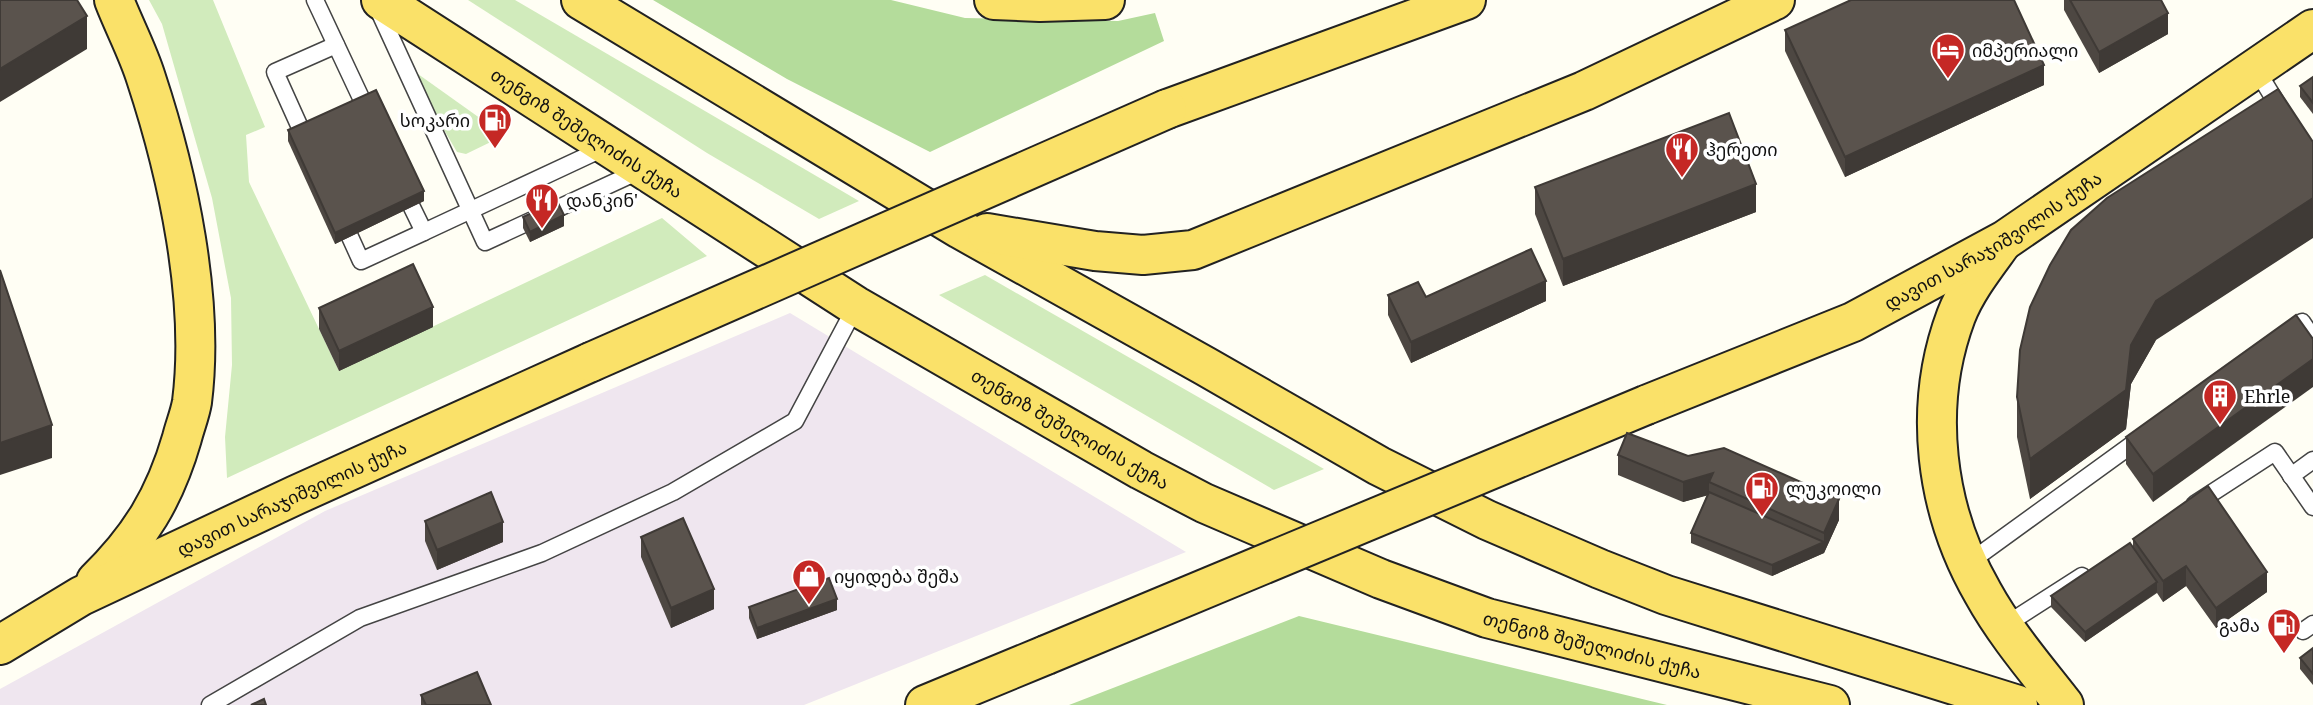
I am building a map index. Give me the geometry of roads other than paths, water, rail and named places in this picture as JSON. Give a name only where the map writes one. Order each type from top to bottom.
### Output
[{"type":"main road","points":[[81,596],[123,555],[151,515],[174,467],[191,403],[195,337],[190,275],[176,187],[146,77],[114,0]]},
{"type":"main road","name":"თენგიზ შეშელიძის ქუჩა","points":[[381,0],[856,306],[1141,470],[1204,503],[1381,579],[1488,618],[1830,705]]},
{"type":"main road","points":[[581,0],[960,229],[1379,466],[1487,520],[1600,569],[1666,594],[2018,705]]},
{"type":"main road","points":[[994,0],[1105,0]]},
{"type":"main road","name":"დავით სარაჯიშვილის ქუჩა","points":[[0,645],[81,596],[296,495],[1167,108],[1466,0]]},
{"type":"main road","points":[[960,229],[1095,251],[1143,255],[1193,250],[1584,90],[1775,0]]},
{"type":"main road","name":"დავით სარაჯიშვილის ქუჩა","points":[[1036,659],[1646,405],[1853,322],[2005,240],[2313,29]]},
{"type":"main road","points":[[2005,240],[1978,276],[1957,314],[1936,395],[1936,434],[1947,513],[1967,564],[2004,626],[2064,705]]},
{"type":"main road","points":[[925,705],[1036,659]]},
{"type":"main road","points":[[987,705],[998,691],[1036,659]]},
{"type":"main road","points":[[1745,683],[1778,705]]},
{"type":"lane","points":[[315,0],[377,132]]},
{"type":"lane","points":[[374,0],[485,242],[642,170]]},
{"type":"lane","points":[[315,160],[275,72],[336,45]]},
{"type":"lane","points":[[2256,69],[2292,127]]},
{"type":"lane","points":[[332,198],[361,261],[607,147]]},
{"type":"lane","points":[[394,170],[424,232]]},
{"type":"lane","points":[[209,705],[360,618],[542,553],[673,492],[794,421],[856,306]]},
{"type":"lane","points":[[2269,346],[2302,322],[2313,338]]},
{"type":"lane","points":[[1967,564],[2157,427]]},
{"type":"lane","points":[[2185,510],[2275,452],[2313,507]]},
{"type":"lane","points":[[2291,476],[2313,460]]},
{"type":"lane","points":[[2004,626],[2094,568]]},
{"type":"place","name":"იმპერიალი","points":[[1948,80]]},
{"type":"place","name":"სოკარი","points":[[495,150]]},
{"type":"place","name":"ჰერეთი","points":[[1682,179]]},
{"type":"place","name":"დანკინ'","points":[[542,230]]},
{"type":"place","name":"Ehrle","points":[[2220,426]]},
{"type":"place","name":"ლუკოილი","points":[[1762,518]]},
{"type":"place","name":"იყიდება შეშა","points":[[809,606]]},
{"type":"place","name":"გამა","points":[[2284,655]]}]
